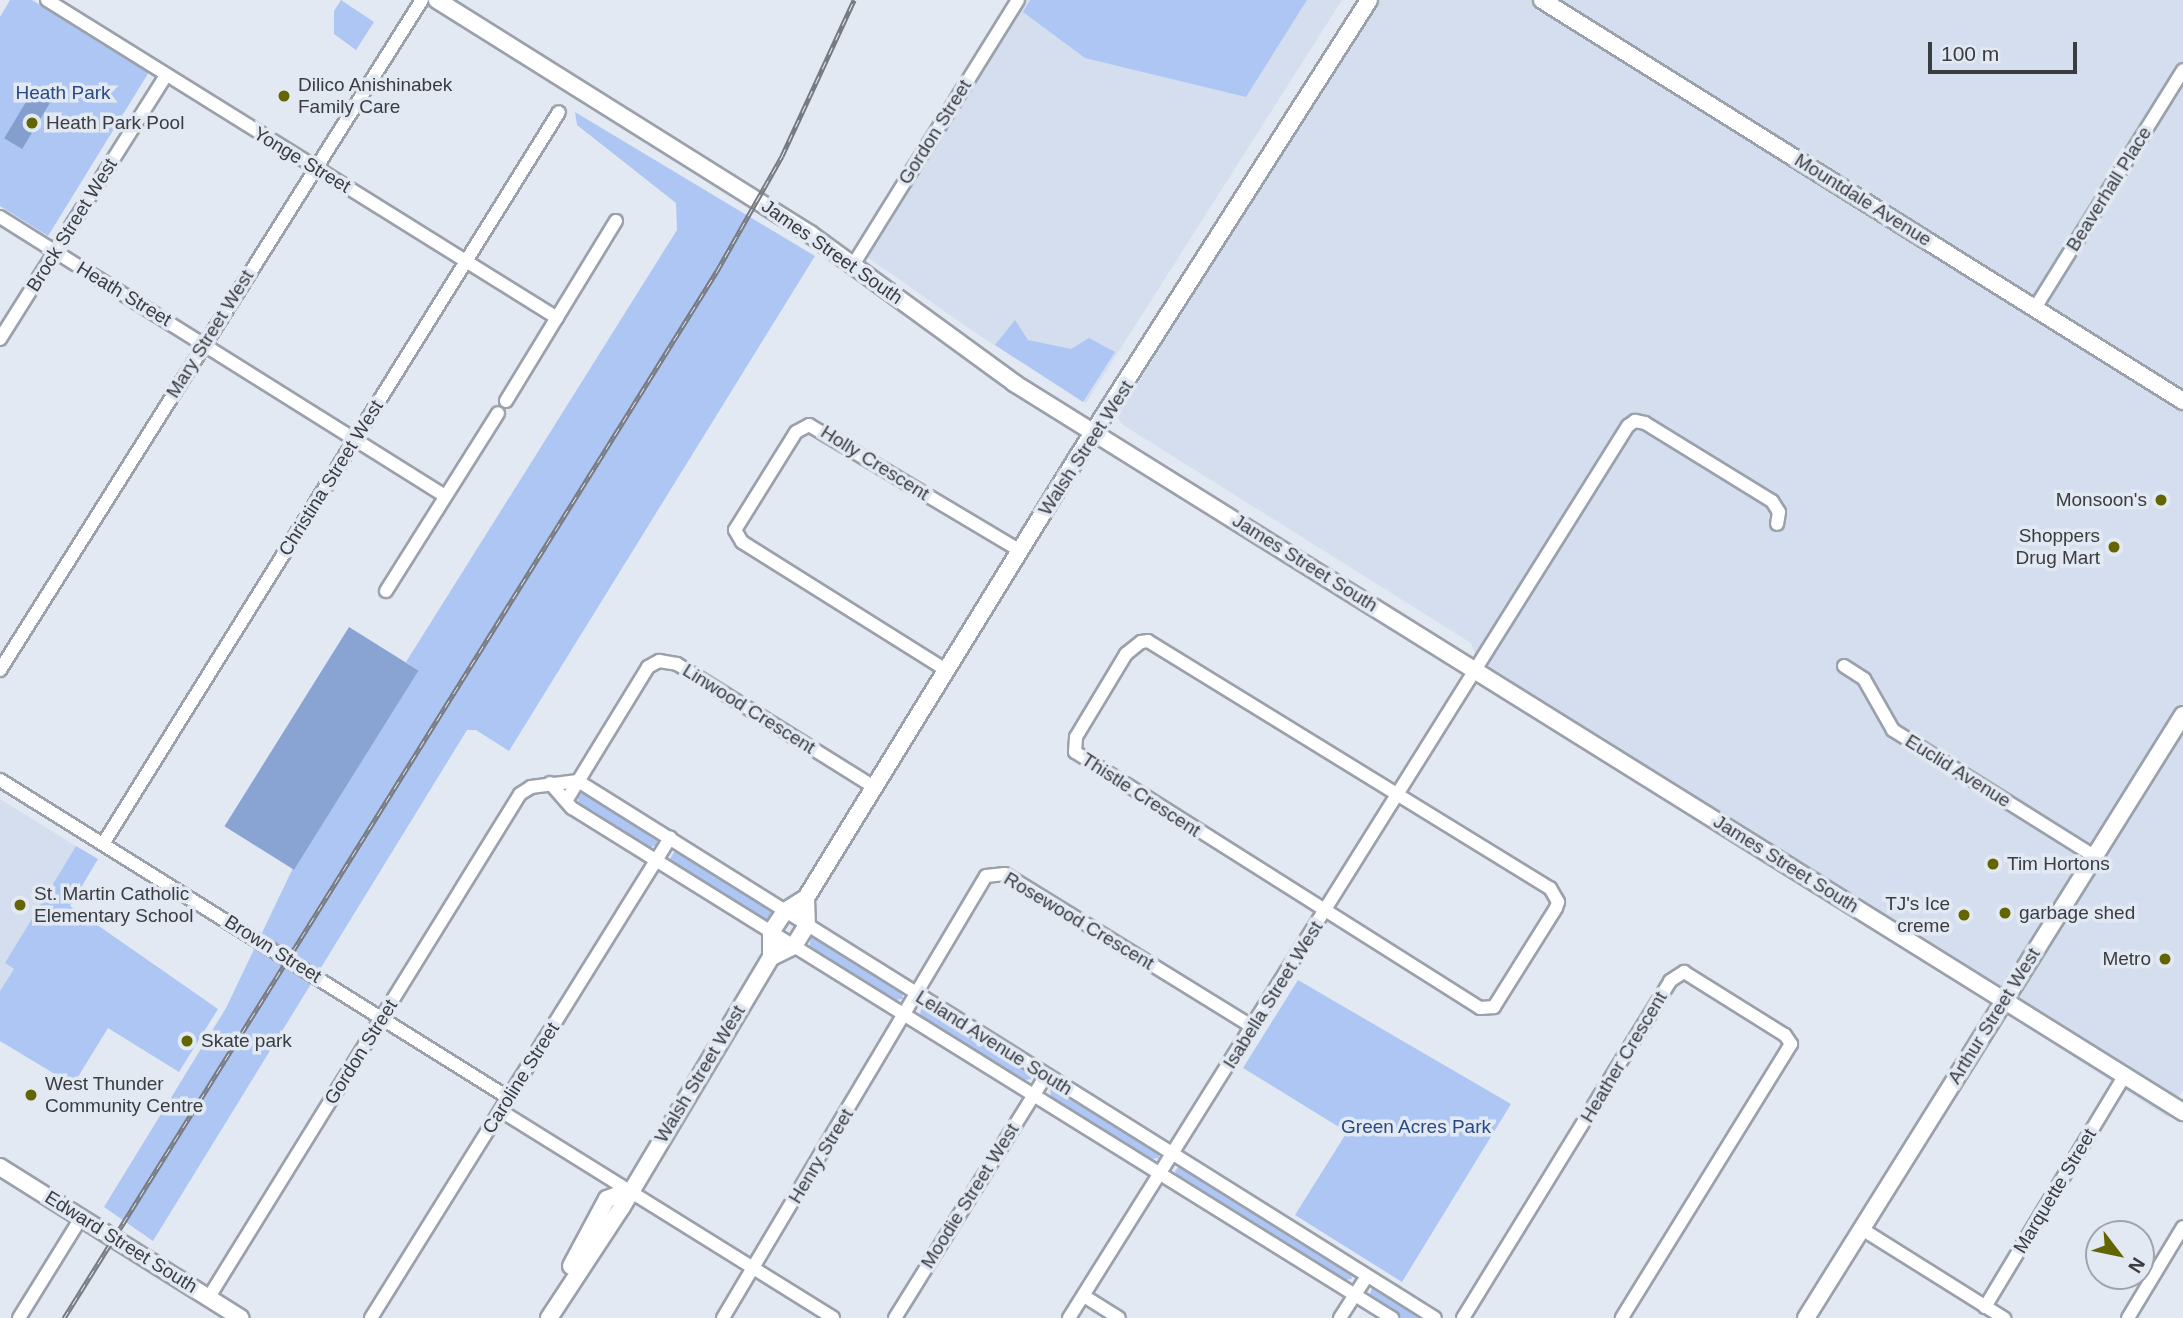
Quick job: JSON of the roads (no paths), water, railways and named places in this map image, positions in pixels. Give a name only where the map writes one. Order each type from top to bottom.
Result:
[{"type":"street","name":"Yonge Street","points":[[47,0],[557,318]]},
{"type":"street","name":"Mary Street West","points":[[0,670],[314,167],[422,0]]},
{"type":"street","name":"James Street South","points":[[437,0],[749,195],[853,265],[975,356],[1096,434],[2183,1112]]},
{"type":"street","name":"Gordon Street","points":[[853,265],[1018,0]]},
{"type":"street","name":"Walsh Street West","points":[[771,932],[785,911],[806,898],[1020,551],[1369,0]]},
{"type":"street","name":"Mountdale Avenue","points":[[1542,0],[2183,401]]},
{"type":"street","name":"Beaverhall Place","points":[[2035,308],[2183,70]]},
{"type":"street","name":"Brock Street West","points":[[0,338],[166,75]]},
{"type":"street","name":"Christina Street West","points":[[103,844],[559,112]]},
{"type":"street","name":"Heath Street","points":[[0,217],[205,343],[445,496]]},
{"type":"street","points":[[506,401],[616,221]]},
{"type":"street","points":[[386,591],[498,413]]},
{"type":"street","name":"Isabella Street West","points":[[1069,1318],[1476,671],[1621,435],[1635,421],[1772,501],[1779,512],[1777,524]]},
{"type":"street","name":"Holly Crescent","points":[[946,670],[742,542],[735,530],[742,518],[796,432],[810,425],[1020,551]]},
{"type":"street","name":"Thistle Crescent","points":[[1326,910],[1075,752],[1076,737],[1126,654],[1141,642],[1158,645],[1399,793]]},
{"type":"street","name":"Linwood Crescent","points":[[566,801],[648,667],[666,661],[874,787]]},
{"type":"street","name":"Euclid Avenue","points":[[1843,666],[1864,679],[1893,730],[2094,856]]},
{"type":"street","name":"Arthur Street West","points":[[1806,1318],[2183,715]]},
{"type":"street","name":"Brown Street","points":[[0,780],[509,1098]]},
{"type":"street","points":[[550,783],[578,781]]},
{"type":"street","name":"Leland Avenue South","points":[[578,781],[1435,1318]]},
{"type":"street","name":"Gordon Street","points":[[209,1297],[512,806],[525,790],[550,783]]},
{"type":"street","name":"Leland Avenue South","points":[[550,783],[566,801],[656,860],[1392,1318]]},
{"type":"street","points":[[1326,910],[1480,1008],[1488,1009],[1501,999],[1556,908],[1556,895],[1399,793]]},
{"type":"street","name":"Caroline Street","points":[[371,1318],[670,838]]},
{"type":"street","name":"Rosewood Crescent","points":[[914,993],[986,876],[998,872],[1253,1027]]},
{"type":"street","points":[[771,932],[771,957],[794,946],[807,925],[806,898]]},
{"type":"street","name":"Walsh Street West","points":[[549,1318],[622,1207],[628,1191],[771,957]]},
{"type":"street","name":"Heather Crescent","points":[[1463,1318],[1670,981],[1684,972],[1785,1035],[1791,1044],[1622,1318]]},
{"type":"street","name":"Henry Street","points":[[723,1318],[906,1014],[914,993]]},
{"type":"street","name":"Moodie Street West","points":[[895,1318],[1046,1075]]},
{"type":"street","name":"Marquette Street","points":[[1985,1307],[2125,1075]]},
{"type":"street","points":[[501,1111],[833,1318]]},
{"type":"street","name":"Edward Street South","points":[[0,1167],[241,1318]]},
{"type":"street","name":"Walsh Street West","points":[[538,1318],[607,1199],[628,1191]]},
{"type":"street","points":[[19,1318],[81,1218]]},
{"type":"street","points":[[2129,1318],[2183,1227]]},
{"type":"street","points":[[1862,1228],[2004,1318]]},
{"type":"street","points":[[1340,1318],[1367,1276]]},
{"type":"street","points":[[1084,1296],[1119,1318]]},
{"type":"railway","points":[[64,1318],[717,271],[782,156],[854,0]]},
{"type":"place","name":"Dilico Anishinabek Family Care","points":[[284,96]]},
{"type":"place","name":"Heath Park Pool","points":[[32,123]]},
{"type":"place","name":"Monsoon's","points":[[2161,500]]},
{"type":"place","name":"Shoppers Drug Mart","points":[[2114,547]]},
{"type":"place","name":"Tim Hortons","points":[[1993,864]]},
{"type":"place","name":"St. Martin Catholic Elementary School","points":[[20,905]]},
{"type":"place","name":"garbage shed","points":[[2005,913]]},
{"type":"place","name":"TJ's Ice creme","points":[[1964,915]]},
{"type":"place","name":"Metro","points":[[2165,959]]},
{"type":"place","name":"Skate park","points":[[187,1041]]},
{"type":"place","name":"West Thunder Community Centre","points":[[31,1095]]},
{"type":"park label","name":"Heath Park","points":[[63,93]]},
{"type":"park label","name":"Green Acres Park","points":[[1416,1127]]}]
